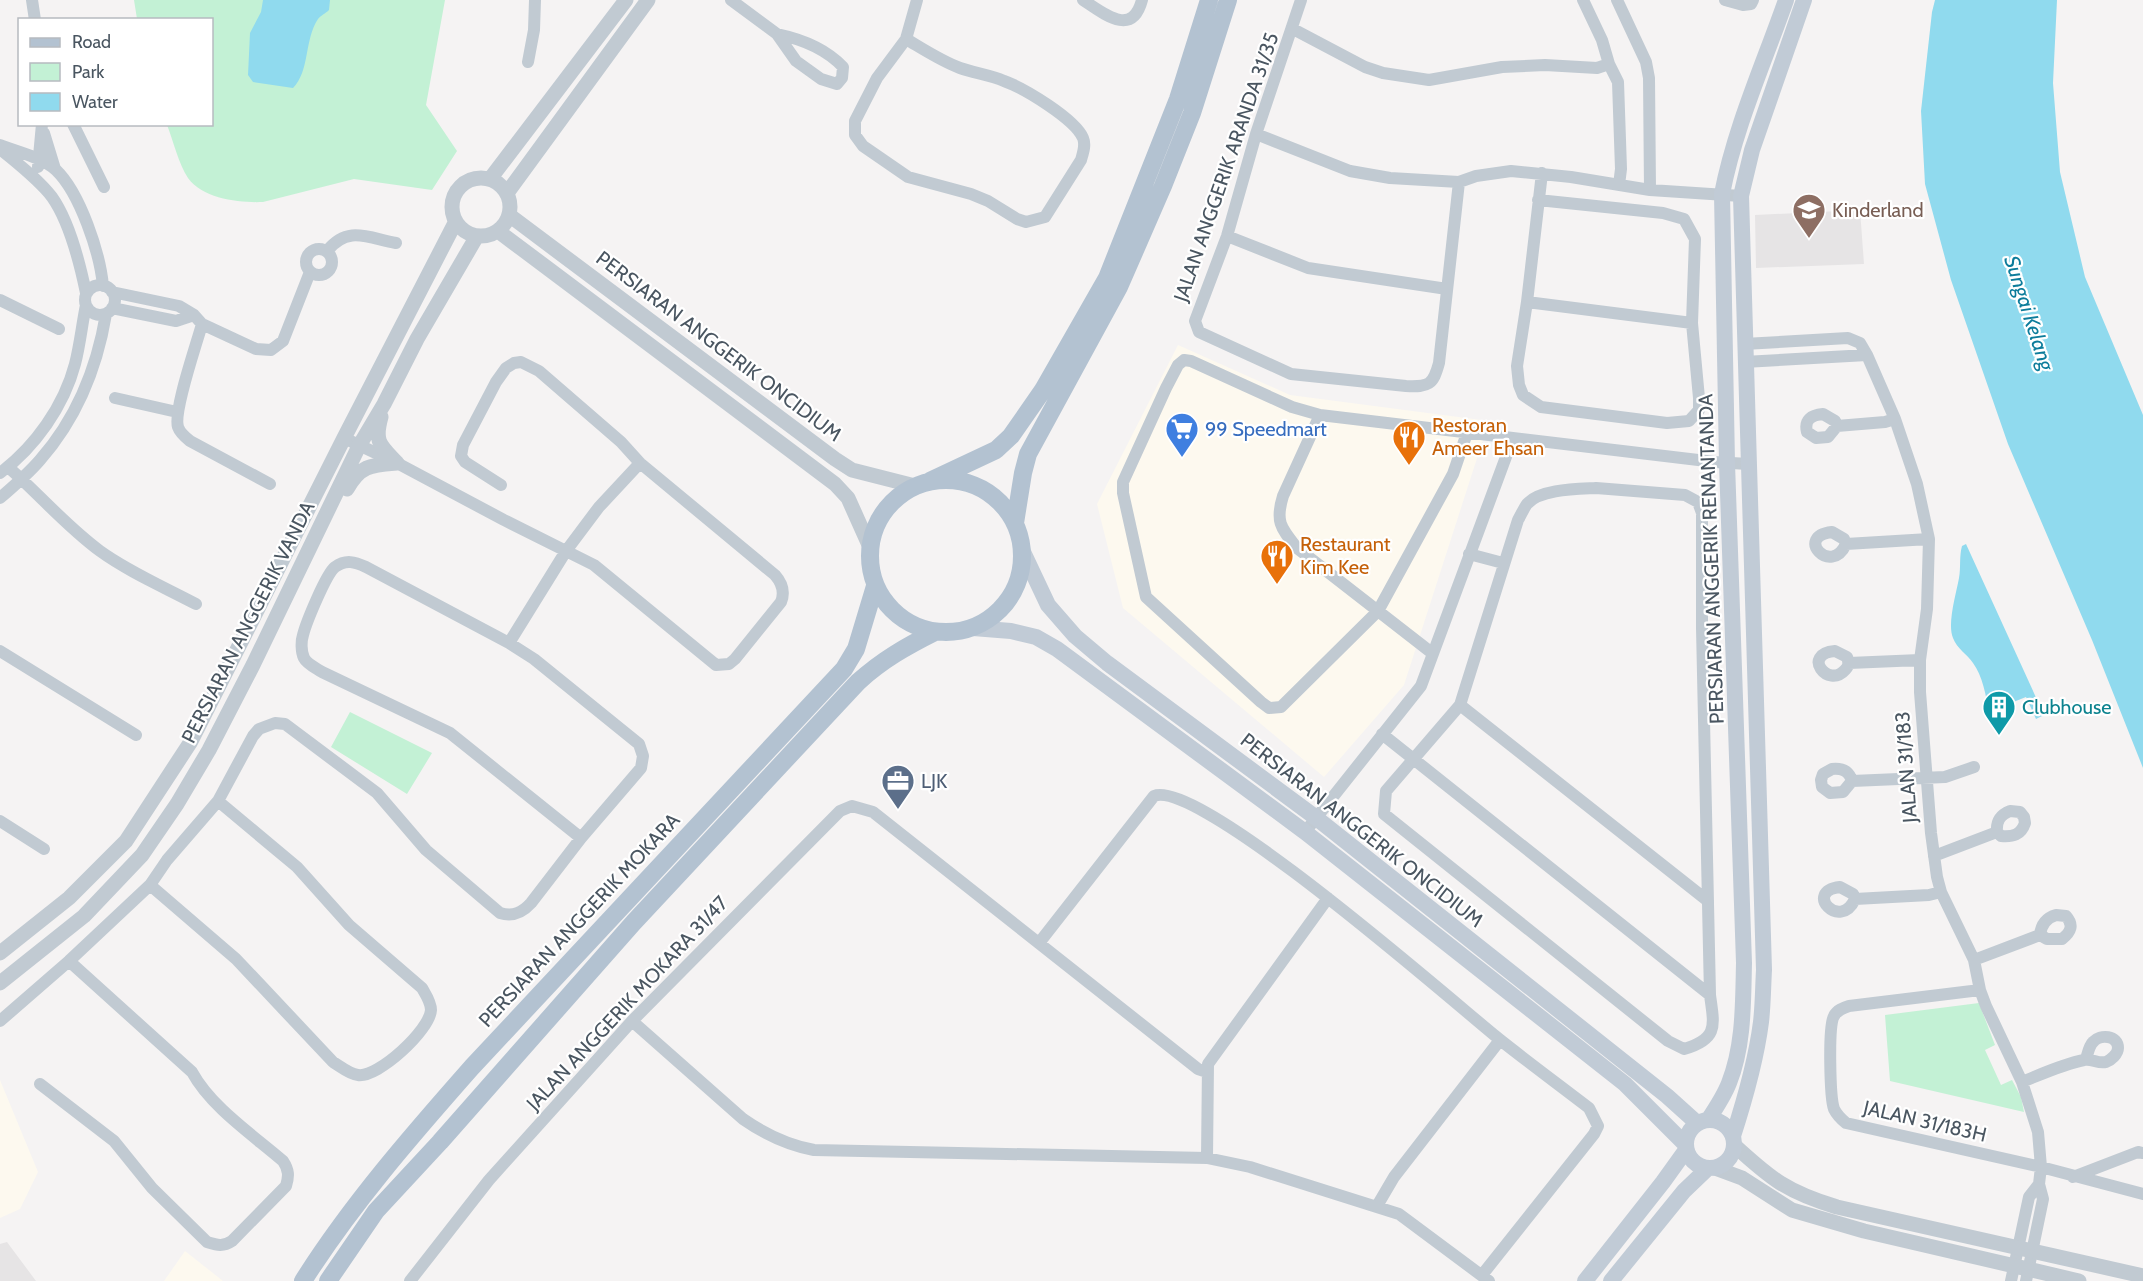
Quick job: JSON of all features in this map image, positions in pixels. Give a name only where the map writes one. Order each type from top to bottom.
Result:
[{"type":"main road","points":[[935,632],[916,627],[899,617],[885,603],[875,586],[869,566],[870,545],[875,526],[885,509],[898,495],[996,450],[1011,436],[1043,390],[1107,278],[1178,99],[1209,0]]},
{"type":"main road","points":[[1015,523],[1028,454],[1119,287],[1192,113],[1228,0]]},
{"type":"main road","name":"PERSIARAN ANGGERIK RENANTANDA","points":[[1703,1121],[1729,1083],[1736,1062],[1743,1018],[1744,963],[1722,194],[1726,172],[1786,0]]},
{"type":"main road","name":"PERSIARAN ANGGERIK RENANTANDA","points":[[1734,1140],[1754,1062],[1761,1022],[1764,970],[1744,362],[1741,196],[1752,150],[1804,0]]},
{"type":"main road","points":[[328,1281],[376,1210],[440,1142],[634,922],[858,682],[897,651],[935,632],[973,628],[990,619],[1005,606],[1015,590],[1022,571],[1023,552],[1015,523],[998,500],[974,484],[922,483]]},
{"type":"main road","name":"PERSIARAN ANGGERIK ONCIDIUM","points":[[1023,552],[1048,605],[1075,636],[1107,663],[1315,817],[1667,1096],[1703,1121]]},
{"type":"main road","name":"PERSIARAN ANGGERIK MOKARA","points":[[303,1281],[361,1201],[417,1130],[464,1076],[844,669],[856,649],[875,586]]},
{"type":"main road","name":"PERSIARAN ANGGERIK ONCIDIUM","points":[[973,628],[1036,637],[1057,649],[1305,832],[1625,1084],[1685,1147]]},
{"type":"main road","points":[[1585,1281],[1663,1182],[1685,1147],[1688,1132],[1703,1121],[1723,1124],[1734,1140],[1729,1160],[1711,1168],[1684,1191],[1611,1281]]},
{"type":"main road","points":[[1685,1147],[1691,1161],[1711,1168]]},
{"type":"street","points":[[33,0],[35,18]]},
{"type":"street","points":[[528,62],[534,30],[535,0]]},
{"type":"street","points":[[490,179],[626,0]]},
{"type":"street","points":[[507,193],[648,0]]},
{"type":"street","points":[[731,0],[777,34],[796,61],[821,79],[837,84],[842,78],[843,67],[834,57],[796,38],[777,34]]},
{"type":"street","points":[[906,39],[959,67],[1005,81],[1061,114],[1078,130],[1084,139],[1081,160],[1045,217],[1026,222],[971,194],[909,177],[863,146],[855,135],[855,121],[878,78],[906,39],[917,0]]},
{"type":"street","points":[[1083,0],[1116,20],[1125,20],[1139,11],[1142,0]]},
{"type":"street","name":"JALAN ANGGERIK ARANDA 31/35","points":[[1301,0],[1256,134],[1227,236],[1195,321],[1199,332],[1291,374],[1418,387],[1429,384],[1435,378],[1439,363],[1459,182]]},
{"type":"street","points":[[1582,0],[1602,40],[1609,64],[1618,82],[1621,169],[1619,185]]},
{"type":"street","points":[[1617,0],[1646,62],[1649,78],[1650,190]]},
{"type":"street","points":[[1725,0],[1743,5],[1751,4],[1753,0]]},
{"type":"street","points":[[1293,29],[1365,67],[1383,73],[1429,80],[1502,67],[1545,65],[1597,68],[1609,64]]},
{"type":"street","points":[[36,180],[42,126]]},
{"type":"street","points":[[0,498],[40,460],[79,404],[93,368],[109,311],[115,302],[107,289],[84,216],[55,169],[42,126]]},
{"type":"street","points":[[74,126],[104,188]]},
{"type":"street","points":[[1256,134],[1350,171],[1390,178],[1459,182],[1476,176],[1512,171],[1542,173],[1650,190],[1741,196]]},
{"type":"street","points":[[0,147],[39,160],[55,169]]},
{"type":"street","points":[[0,147],[53,198],[64,219],[86,299],[94,314],[109,311],[176,321],[198,319]]},
{"type":"street","points":[[1538,200],[1663,213],[1684,219],[1695,239],[1692,323],[1699,410],[1689,421],[1661,423],[1541,407],[1523,395],[1519,385],[1517,366],[1527,302],[1538,200],[1542,173]]},
{"type":"street","points":[[480,177],[490,179],[500,184],[507,193],[510,200],[509,215],[505,224],[498,231],[477,236],[461,229],[455,223],[451,203],[460,185],[470,179],[480,177]]},
{"type":"street","name":"PERSIARAN ANGGERIK ONCIDIUM","points":[[509,215],[835,459],[852,470],[922,483]]},
{"type":"street","name":"PERSIARAN ANGGERIK VANDA","points":[[0,953],[69,898],[126,841],[190,743],[455,223]]},
{"type":"street","name":"PERSIARAN ANGGERIK ONCIDIUM","points":[[498,231],[835,484],[848,498],[870,545]]},
{"type":"street","points":[[327,251],[342,237],[354,235],[396,243]]},
{"type":"street","name":"PERSIARAN ANGGERIK VANDA","points":[[0,983],[84,916],[142,855],[177,804],[209,750],[253,665],[359,446],[384,404],[417,339],[477,236]]},
{"type":"street","points":[[1227,236],[1308,268],[1447,289]]},
{"type":"street","points":[[196,604],[101,552],[22,479],[4,470],[43,430],[62,398],[75,365],[86,299],[95,286],[179,306],[198,319],[256,349],[271,350],[283,341],[310,273],[305,262],[310,251],[316,249],[327,251],[332,257],[330,270],[324,274],[310,273]]},
{"type":"street","points":[[0,300],[59,329]]},
{"type":"street","points":[[1527,302],[1692,323]]},
{"type":"street","points":[[198,319],[177,412],[178,428],[182,434],[270,484]]},
{"type":"street","points":[[1744,344],[1848,338],[1860,343],[1867,355],[1744,362]]},
{"type":"street","points":[[1787,342],[1788,359]]},
{"type":"street","name":"JALAN 31/183","points":[[1867,355],[1895,419],[1917,484],[1929,539],[1927,609],[1920,660],[1920,692],[1934,855],[1941,892],[1974,960],[1980,990],[2022,1082],[2038,1132],[2041,1167],[2039,1185]]},
{"type":"street","points":[[1467,433],[1453,474],[1378,611],[1281,707],[1275,708],[1261,702],[1146,597],[1123,493],[1123,483],[1178,365],[1184,360],[1191,361],[1292,407],[1320,416],[1748,464]]},
{"type":"street","points":[[344,438],[594,565],[711,663],[723,666],[729,664],[781,602],[783,592],[779,579],[640,464],[621,442],[539,371],[521,362],[506,368],[496,382],[463,445],[461,456],[465,462],[501,485]]},
{"type":"street","points":[[115,398],[177,412]]},
{"type":"street","points":[[384,404],[377,437],[381,446],[397,463]]},
{"type":"street","points":[[1320,416],[1283,496],[1280,507],[1281,528],[1297,548],[1432,653]]},
{"type":"street","points":[[1837,426],[1895,419]]},
{"type":"street","points":[[1305,832],[1421,686],[1513,438]]},
{"type":"street","points":[[331,504],[343,497],[358,473],[368,467],[397,463]]},
{"type":"street","points":[[509,643],[566,551],[599,507],[640,464]]},
{"type":"street","points":[[1596,488],[1685,495],[1698,502],[1702,513],[1702,628],[1710,995],[1713,1021],[1712,1031],[1708,1037],[1684,1049],[1668,1041],[1384,814],[1386,791],[1460,705],[1503,563],[1518,520],[1528,502],[1545,494],[1568,489],[1596,488]]},
{"type":"street","points":[[1846,544],[1929,539]]},
{"type":"street","points":[[1469,554],[1503,563]]},
{"type":"street","points":[[0,1021],[69,961],[150,885],[167,860],[218,801],[259,729],[275,723],[285,724],[291,728],[377,793],[426,850],[500,913],[512,915],[522,912],[531,903],[580,838],[641,768],[643,756],[639,744],[534,659],[509,643],[366,567],[349,561],[336,567],[327,578],[303,634],[304,660],[322,672],[450,733],[580,838]]},
{"type":"street","points":[[0,651],[136,735]]},
{"type":"street","points":[[1849,663],[1920,660]]},
{"type":"street","points":[[1460,705],[1708,901]]},
{"type":"street","points":[[1382,734],[1710,995]]},
{"type":"street","points":[[1852,781],[1946,777],[1974,767]]},
{"type":"street","points":[[632,1021],[743,1119],[759,1131],[788,1144],[814,1150],[1207,1158],[1250,1167],[1398,1214],[1486,1278],[1598,1126],[1589,1108],[1500,1040],[1328,898],[1248,838],[1184,800],[1154,796],[1039,942]]},
{"type":"street","points":[[150,885],[236,959],[333,1062],[344,1069],[358,1075],[372,1073],[382,1068],[428,1021],[431,1010],[429,1000],[422,988],[349,925],[297,867],[218,801]]},
{"type":"street","name":"JALAN ANGGERIK MOKARA 31/47","points":[[410,1281],[489,1180],[632,1021],[840,811],[852,806],[873,812],[1198,1069],[1207,1072]]},
{"type":"street","points":[[0,821],[44,849]]},
{"type":"street","points":[[1934,855],[1997,832]]},
{"type":"street","points":[[1855,899],[1929,895],[1941,892]]},
{"type":"street","points":[[1207,1158],[1208,1064],[1328,898]]},
{"type":"street","points":[[1974,960],[2040,935]]},
{"type":"street","points":[[40,1084],[114,1141],[152,1188],[207,1242],[218,1246],[232,1241],[286,1186],[289,1178],[283,1161],[213,1100],[201,1088],[192,1072],[69,961]]},
{"type":"street","name":"JALAN 31/183H","points":[[1980,990],[1849,1006],[1839,1010],[1834,1015],[1831,1031],[1833,1105],[1840,1118],[1846,1123],[2041,1167]]},
{"type":"street","points":[[1377,1206],[1394,1177],[1500,1040]]},
{"type":"street","points":[[2022,1082],[2086,1059]]},
{"type":"street","points":[[1734,1140],[1770,1177],[1784,1187],[1812,1200],[2143,1276]]},
{"type":"street","points":[[2073,1177],[2138,1152],[2143,1153]]},
{"type":"street","points":[[2041,1167],[2143,1194]]},
{"type":"street","points":[[1711,1168],[1742,1178],[1792,1210],[2020,1274],[2079,1281]]},
{"type":"street","points":[[2025,1249],[2040,1215],[2043,1199],[2039,1185]]},
{"type":"street","points":[[2020,1274],[2025,1249],[2026,1212],[2029,1197],[2039,1185]]},
{"type":"street","points":[[2026,1212],[2040,1215]]},
{"type":"shaded area","name":"Kinderland","points":[[1860,210],[1864,264],[1756,268],[1755,215]]},
{"type":"shaded area","points":[[1178,345],[1290,395],[1489,421],[1404,685],[1324,777],[1123,608],[1097,504]]},
{"type":"shaded area","points":[[0,1080],[38,1172],[20,1209],[0,1218]]},
{"type":"shaded area","points":[[7,1242],[36,1281],[0,1281],[0,1244]]},
{"type":"shaded area","points":[[185,1251],[223,1281],[164,1281]]},
{"type":"green space","points":[[134,0],[445,0],[426,105],[457,151],[432,190],[354,179],[263,202],[233,200],[212,195],[203,191],[188,178],[167,126],[213,126],[213,18],[137,18]]},
{"type":"green space","points":[[350,712],[432,753],[407,794],[331,747]]},
{"type":"green space","points":[[1979,1003],[1995,1045],[1985,1050],[2001,1085],[2012,1080],[2021,1097],[2024,1112],[1890,1081],[1885,1015]]},
{"type":"water","points":[[263,0],[330,0],[329,10],[319,18],[314,27],[302,73],[293,88],[253,82],[248,75],[250,33],[261,12]]},
{"type":"water","name":"Sungai Kelang","points":[[1935,0],[2057,0],[2053,83],[2060,172],[2085,277],[2143,415],[2143,768],[2092,640],[2008,444],[1951,280],[1925,184],[1921,111]]},
{"type":"water","points":[[1966,544],[2044,715],[2036,719],[2026,697],[1988,712],[1979,674],[1953,638],[1951,617],[1960,574],[1961,550]]},
{"type":"place","name":"Kinderland","points":[[1809,239]]},
{"type":"place","name":"99 Speedmart","points":[[1182,458]]},
{"type":"place","name":"Restoran Ameer Ehsan","points":[[1409,466]]},
{"type":"place","name":"Restaurant Kim Kee","points":[[1277,585]]},
{"type":"place","name":"Clubhouse","points":[[1999,736]]},
{"type":"place","name":"LJK","points":[[898,810]]}]
